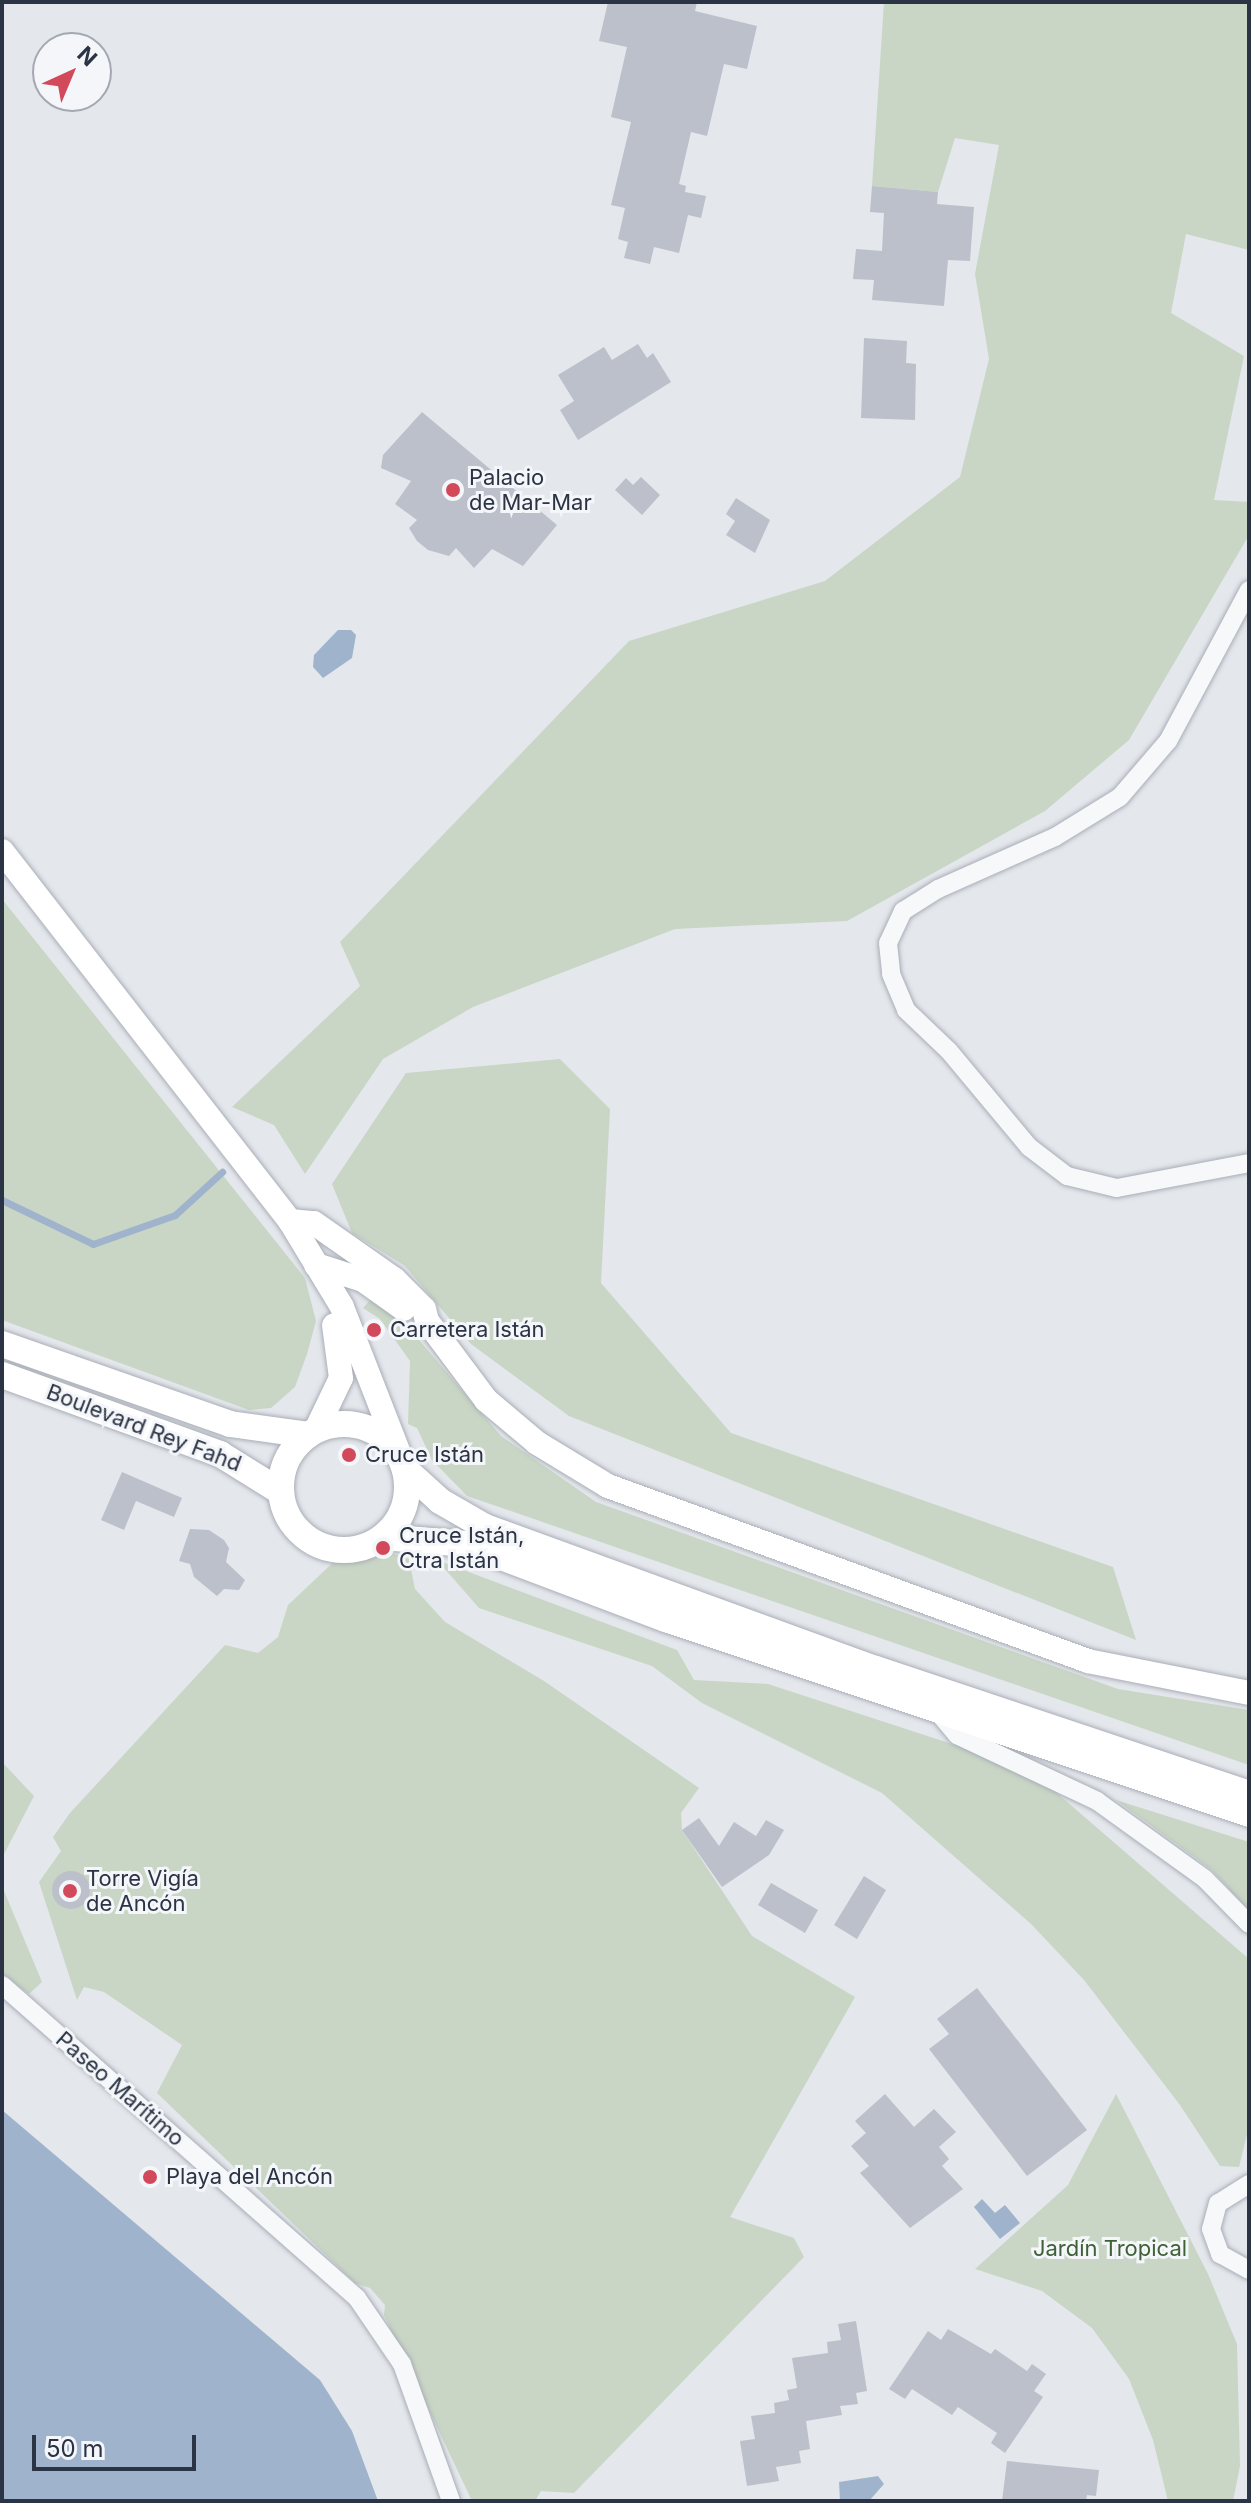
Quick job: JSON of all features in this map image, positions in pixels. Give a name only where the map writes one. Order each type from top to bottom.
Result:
[{"type":"main road","name":"Boulevard Rey Fahd","points":[[2,1344],[230,1424],[312,1432]]},
{"type":"main road","name":"Boulevard Rey Fahd","points":[[2,1375],[220,1454],[281,1492]]},
{"type":"main road","points":[[1249,1794],[876,1669],[485,1527],[440,1501],[370,1429],[343,1424],[312,1432],[287,1460],[281,1492],[299,1531],[325,1547],[355,1549],[383,1537],[467,1544],[936,1710],[1249,1814]]},
{"type":"main road","points":[[383,1537],[405,1507],[403,1462]]},
{"type":"street","points":[[1249,590],[1168,741],[1120,797],[1055,837],[938,889],[903,911],[888,943],[891,974],[906,1010],[949,1051],[1029,1147],[1067,1176],[1117,1188],[1249,1163]]},
{"type":"street","points":[[2,851],[290,1221],[335,1297],[403,1462]]},
{"type":"street","points":[[290,1221],[314,1223],[413,1296],[427,1321],[506,1419],[570,1466],[608,1486],[1088,1661],[1249,1693]]},
{"type":"street","points":[[316,1265],[358,1253]]},
{"type":"street","points":[[316,1265],[368,1283],[412,1317],[427,1321]]},
{"type":"street","points":[[335,1297],[368,1283]]},
{"type":"street","points":[[312,1432],[341,1378],[335,1297]]},
{"type":"street","points":[[936,1710],[957,1735],[1110,1809],[1205,1879],[1249,1924]]},
{"type":"street","name":"Paseo Marítimo","points":[[2,1985],[357,2298],[402,2364],[451,2501]]},
{"type":"street","points":[[1247,2274],[1220,2254],[1211,2229],[1218,2203],[1249,2184]]},
{"type":"green space","points":[[884,2],[1249,2],[1249,250],[1186,234],[1171,313],[1244,356],[1214,500],[1249,502],[1249,535],[1129,740],[1045,811],[847,921],[675,929],[473,1007],[383,1059],[305,1174],[274,1125],[232,1107],[360,986],[340,942],[629,641],[825,581],[960,477],[989,359],[975,274],[999,145],[955,138],[938,192],[872,186]]},
{"type":"green space","points":[[2,899],[305,1278],[316,1321],[295,1387],[271,1408],[249,1410],[2,1320]]},
{"type":"green space","points":[[560,1059],[610,1109],[601,1283],[731,1433],[1113,1567],[1136,1640],[569,1416],[471,1344],[405,1266],[352,1233],[332,1184],[406,1073]]},
{"type":"green space","points":[[372,1298],[414,1334],[501,1436],[596,1502],[1118,1689],[1249,1710],[1249,1765],[467,1496],[432,1460],[417,1428],[408,1424],[410,1361],[380,1319],[363,1308]]},
{"type":"green space","points":[[356,1541],[409,1559],[415,1589],[445,1622],[544,1681],[699,1788],[681,1813],[682,1830],[752,1936],[855,1997],[730,2217],[794,2238],[804,2257],[574,2493],[541,2491],[535,2501],[472,2501],[384,2315],[385,2305],[370,2288],[355,2283],[157,2093],[182,2045],[104,1992],[84,1987],[77,2000],[39,1882],[61,1851],[53,1837],[70,1813],[225,1645],[258,1653],[278,1637],[288,1605]]},
{"type":"green space","points":[[437,1560],[677,1650],[694,1680],[768,1684],[1029,1769],[1249,1959],[1249,2126],[1239,2167],[1220,2166],[1180,2105],[1084,1980],[1031,1924],[882,1793],[702,1703],[652,1666],[479,1608]]},
{"type":"green space","points":[[2,1762],[34,1796],[2,1858]]},
{"type":"green space","points":[[1116,1800],[1249,1842],[1249,1911],[1212,1870]]},
{"type":"green space","points":[[2,1886],[42,1982],[29,1994],[2,1974]]},
{"type":"green space","name":"Jardín Tropical","points":[[1116,2094],[1208,2274],[1237,2344],[1240,2466],[1233,2501],[1168,2501],[1153,2440],[1129,2379],[1092,2328],[1042,2291],[975,2269],[1068,2185]]},
{"type":"water","points":[[338,630],[351,630],[356,635],[352,658],[323,678],[313,667],[314,655]]},
{"type":"water","points":[[2,2110],[320,2380],[352,2431],[378,2501],[2,2501]]},
{"type":"water","points":[[982,2199],[995,2213],[1005,2205],[1020,2223],[1000,2239],[974,2207]]},
{"type":"water","points":[[878,2476],[884,2484],[869,2501],[840,2501],[839,2482]]},
{"type":"building","points":[[608,2],[697,2],[695,11],[757,26],[747,69],[724,64],[707,136],[691,132],[679,184],[686,186],[685,192],[706,196],[701,218],[688,215],[679,253],[654,247],[650,264],[624,258],[628,242],[618,239],[625,208],[611,205],[631,122],[611,117],[627,47],[599,41]]},
{"type":"building","points":[[872,186],[938,192],[937,204],[974,207],[970,261],[948,260],[944,306],[872,300],[874,280],[853,279],[856,249],[882,251],[884,213],[870,212]]},
{"type":"building","points":[[864,338],[907,341],[906,363],[916,364],[915,420],[861,418]]},
{"type":"building","points":[[638,344],[647,358],[653,353],[671,382],[578,440],[560,410],[574,401],[558,375],[604,347],[612,360]]},
{"type":"building","name":"Palacio de Mar-Mar","points":[[422,412],[557,525],[523,566],[492,549],[474,568],[456,548],[449,556],[428,550],[417,541],[409,528],[417,520],[395,504],[411,481],[381,468],[383,455]]},
{"type":"building","points":[[641,477],[660,495],[642,515],[615,490],[626,478],[633,485]]},
{"type":"building","points":[[736,498],[770,520],[755,553],[726,535],[735,521],[726,514]]},
{"type":"building","points":[[122,1472],[182,1498],[174,1517],[136,1501],[124,1530],[101,1520]]},
{"type":"building","points":[[190,1529],[209,1530],[224,1540],[229,1548],[226,1562],[245,1580],[239,1590],[224,1589],[217,1596],[194,1577],[190,1564],[179,1561]]},
{"type":"building","points":[[699,1818],[719,1846],[734,1822],[756,1836],[766,1820],[784,1830],[769,1855],[722,1887],[682,1830]]},
{"type":"building","name":"Torre Vigía de Ancón","points":[[71,1871],[84,1877],[90,1890],[84,1903],[71,1909],[58,1903],[52,1890],[58,1877]]},
{"type":"building","points":[[864,1876],[886,1890],[857,1939],[834,1925]]},
{"type":"building","points":[[771,1883],[818,1910],[805,1933],[758,1905]]},
{"type":"building","points":[[977,1988],[1087,2130],[1027,2176],[929,2049],[949,2034],[937,2019]]},
{"type":"building","points":[[885,2094],[914,2127],[934,2109],[956,2132],[939,2147],[949,2159],[942,2166],[963,2189],[910,2228],[860,2173],[869,2166],[851,2146],[866,2133],[855,2121]]},
{"type":"building","points":[[856,2321],[867,2391],[856,2393],[858,2404],[840,2406],[842,2415],[806,2421],[810,2449],[799,2451],[801,2463],[776,2467],[779,2481],[747,2486],[740,2441],[755,2439],[751,2416],[775,2413],[774,2403],[789,2400],[787,2390],[797,2388],[792,2358],[828,2353],[827,2342],[841,2340],[838,2324]]},
{"type":"building","points":[[948,2329],[991,2354],[995,2349],[1027,2371],[1032,2364],[1046,2374],[1034,2391],[1043,2397],[1005,2453],[991,2443],[997,2433],[958,2407],[952,2415],[912,2389],[905,2399],[889,2389],[928,2331],[941,2340]]},
{"type":"building","points":[[1007,2461],[1099,2470],[1096,2496],[1087,2495],[1086,2501],[1002,2501]]},
{"type":"waterway","points":[[2,1200],[93,1244],[175,1215],[222,1172]]},
{"type":"place","name":"Palacio de Mar-Mar","points":[[453,490]]},
{"type":"place","name":"Carretera Istán","points":[[374,1330]]},
{"type":"place","name":"Cruce Istán","points":[[349,1455]]},
{"type":"place","name":"Cruce Istán, Ctra Istán","points":[[383,1548]]},
{"type":"place","name":"Torre Vigía de Ancón","points":[[70,1891]]},
{"type":"place","name":"Playa del Ancón","points":[[150,2177]]}]
